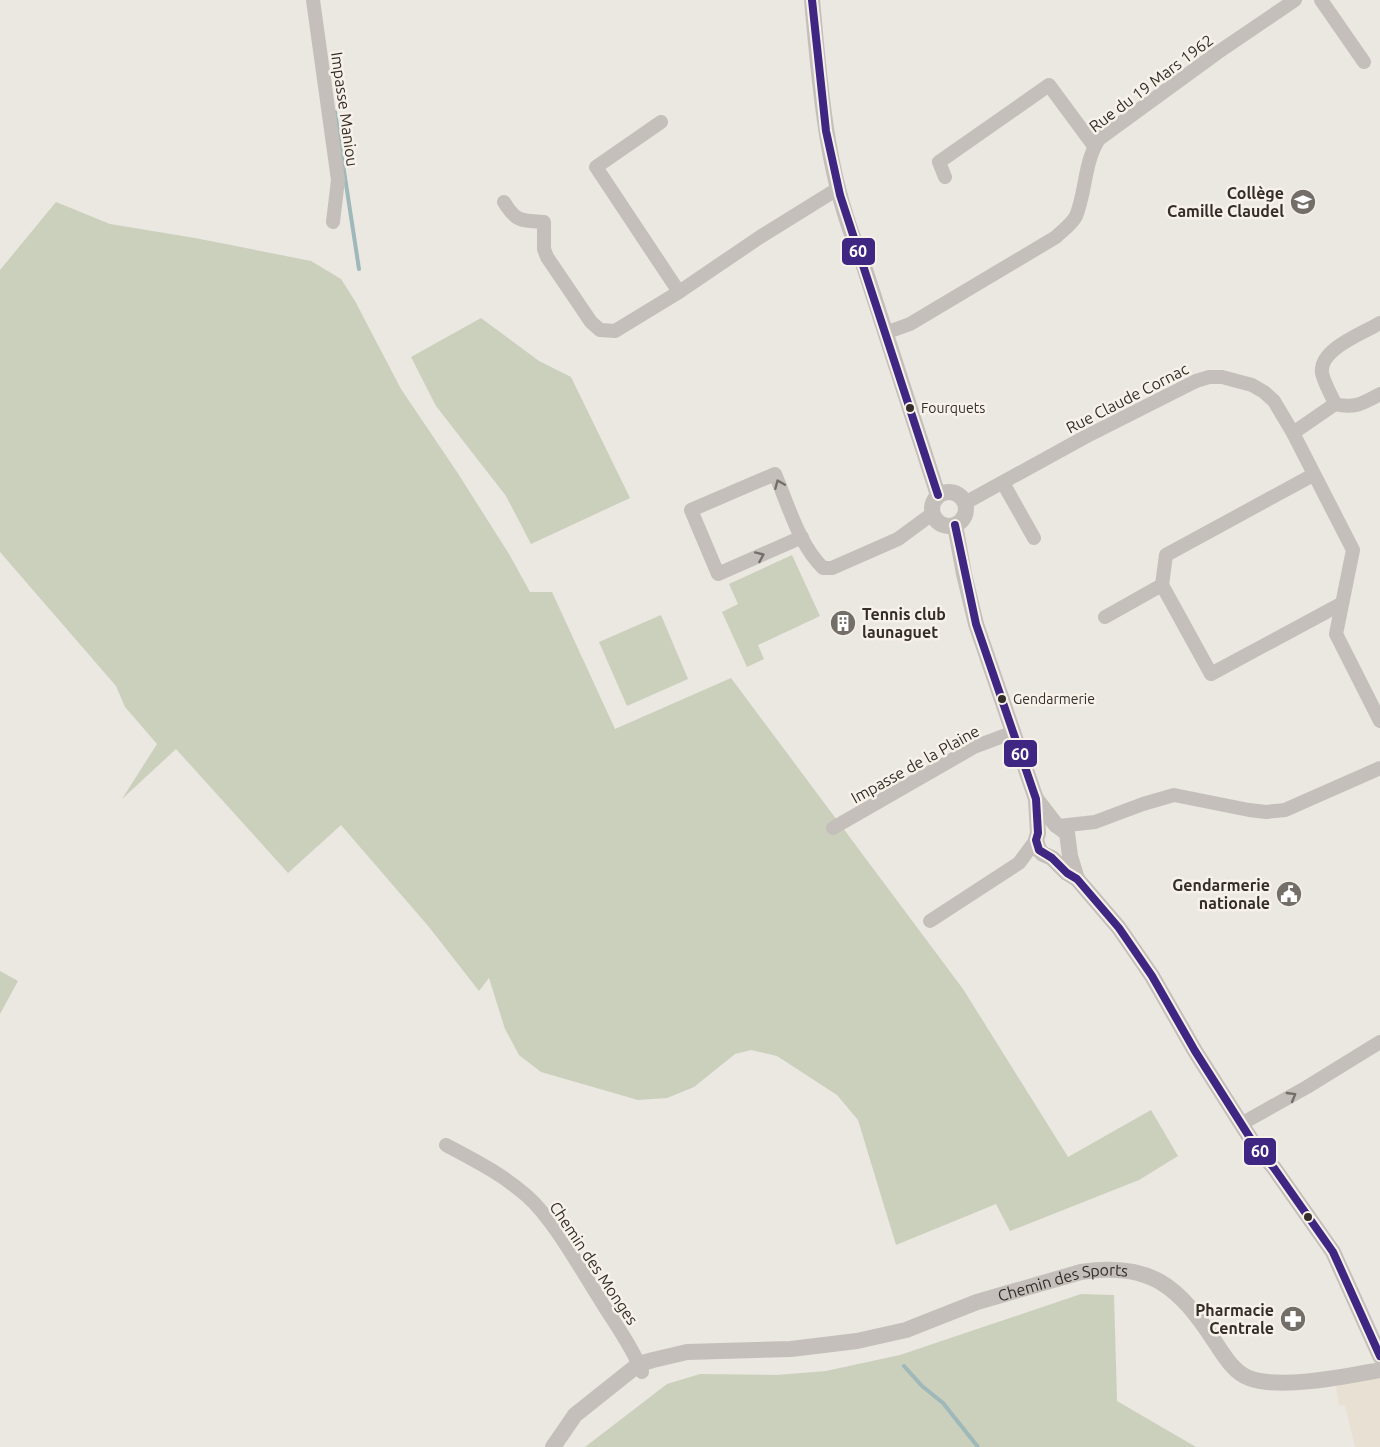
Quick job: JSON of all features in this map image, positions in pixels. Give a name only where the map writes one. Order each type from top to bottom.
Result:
[{"type":"street","name":"Impasse Maniou","points":[[313,0],[338,180],[333,222]]},
{"type":"street","points":[[812,0],[824,119],[839,188],[853,239],[861,257],[938,495]]},
{"type":"street","name":"Rue du 19 Mars 1962","points":[[885,333],[910,324],[1056,237],[1075,218],[1094,146],[1099,139],[1217,52],[1295,0]]},
{"type":"street","points":[[1321,0],[1364,62]]},
{"type":"street","points":[[945,177],[939,162],[1049,85],[1094,146]]},
{"type":"street","points":[[661,122],[596,166],[679,292]]},
{"type":"street","points":[[504,202],[512,215],[522,221],[544,222],[544,249],[547,257],[591,322],[600,330],[615,331],[839,188]]},
{"type":"street","points":[[1335,404],[1322,374],[1323,361],[1329,352],[1380,323]]},
{"type":"street","name":"Rue Claude Cornac","points":[[965,503],[1085,437],[1186,386],[1209,377],[1222,377],[1252,385],[1274,401],[1353,550],[1336,634],[1380,721]]},
{"type":"street","points":[[1293,433],[1335,404],[1347,407],[1359,406],[1380,394]]},
{"type":"street","points":[[802,537],[718,574],[690,510],[775,474],[802,537],[816,561],[823,568],[832,568],[898,539],[932,514]]},
{"type":"street","points":[[1314,475],[1166,555],[1162,585],[1211,674],[1341,604]]},
{"type":"street","points":[[1003,483],[1034,538]]},
{"type":"street","points":[[948,491],[954,492],[965,503],[964,516],[955,525],[941,524],[932,514],[932,506],[938,495],[948,491]]},
{"type":"street","points":[[955,525],[976,624],[1036,799],[1039,850],[1077,879],[1119,928],[1152,976],[1195,1051],[1254,1144],[1274,1168],[1333,1252],[1380,1356]]},
{"type":"street","points":[[1105,617],[1162,585]]},
{"type":"street","name":"Impasse de la Plaine","points":[[833,828],[974,747],[1014,732]]},
{"type":"street","points":[[930,921],[1019,862],[1046,826],[1095,822],[1174,795],[1249,810],[1266,812],[1285,810],[1380,768]]},
{"type":"street","points":[[1036,799],[1058,826],[1067,833],[1077,879]]},
{"type":"street","points":[[1019,862],[1063,854],[1076,836],[1095,822]]},
{"type":"street","points":[[1241,1124],[1317,1082],[1380,1042]]},
{"type":"street","name":"Chemin des Monges","points":[[446,1145],[499,1173],[529,1198],[581,1269],[641,1368]]},
{"type":"street","name":"Chemin des Sports","points":[[556,1442],[641,1368],[707,1352],[790,1349],[857,1341],[906,1330],[976,1302],[1081,1272],[1105,1269],[1130,1270],[1154,1278],[1171,1287],[1200,1318],[1237,1371],[1249,1378],[1263,1381],[1297,1382],[1380,1370]]},
{"type":"green space","points":[[56,202],[110,224],[311,261],[341,279],[401,389],[457,472],[509,554],[530,592],[552,592],[615,729],[731,678],[963,989],[1068,1157],[1151,1110],[1178,1156],[1139,1180],[1010,1231],[996,1204],[896,1245],[858,1120],[837,1095],[777,1056],[751,1050],[735,1054],[694,1087],[667,1098],[638,1100],[541,1072],[519,1055],[505,1029],[489,978],[479,991],[429,927],[341,825],[288,873],[176,749],[122,799],[157,744],[125,707],[116,686],[0,552],[0,270]]},
{"type":"green space","points":[[481,318],[539,361],[571,377],[630,498],[531,544],[506,496],[436,406],[411,357]]},
{"type":"green space","points":[[792,555],[820,616],[758,645],[764,659],[747,667],[722,612],[738,604],[729,584]]},
{"type":"green space","points":[[661,615],[688,679],[627,706],[599,642]]},
{"type":"green space","points":[[0,971],[18,981],[0,1014]]},
{"type":"green space","points":[[1081,1294],[1114,1295],[1117,1401],[1196,1447],[585,1447],[667,1384],[700,1374],[777,1375],[826,1371],[900,1355]]},
{"type":"shaded area","points":[[1380,1379],[1380,1447],[1355,1447],[1345,1405],[1339,1406],[1336,1386]]},
{"type":"waterway","points":[[335,112],[359,269]]},
{"type":"waterway","points":[[904,1366],[922,1386],[943,1403],[978,1447]]},
{"type":"transit line","name":"60","points":[[812,0],[826,131],[840,195],[938,495]]},
{"type":"transit line","name":"60","points":[[955,525],[976,624],[1036,799],[1038,833],[1036,840],[1039,850],[1077,879],[1119,928],[1152,976],[1195,1051],[1254,1144],[1274,1168],[1333,1252],[1380,1356]]},
{"type":"place","name":"Collège Camille Claudel","points":[[1303,202]]},
{"type":"place","name":"Fourquets","points":[[910,408]]},
{"type":"place","name":"Tennis club launaguet","points":[[843,623]]},
{"type":"place","name":"Gendarmerie","points":[[1002,699]]},
{"type":"place","name":"Gendarmerie nationale","points":[[1289,894]]},
{"type":"place","name":"Pharmacie Centrale","points":[[1293,1319]]}]
